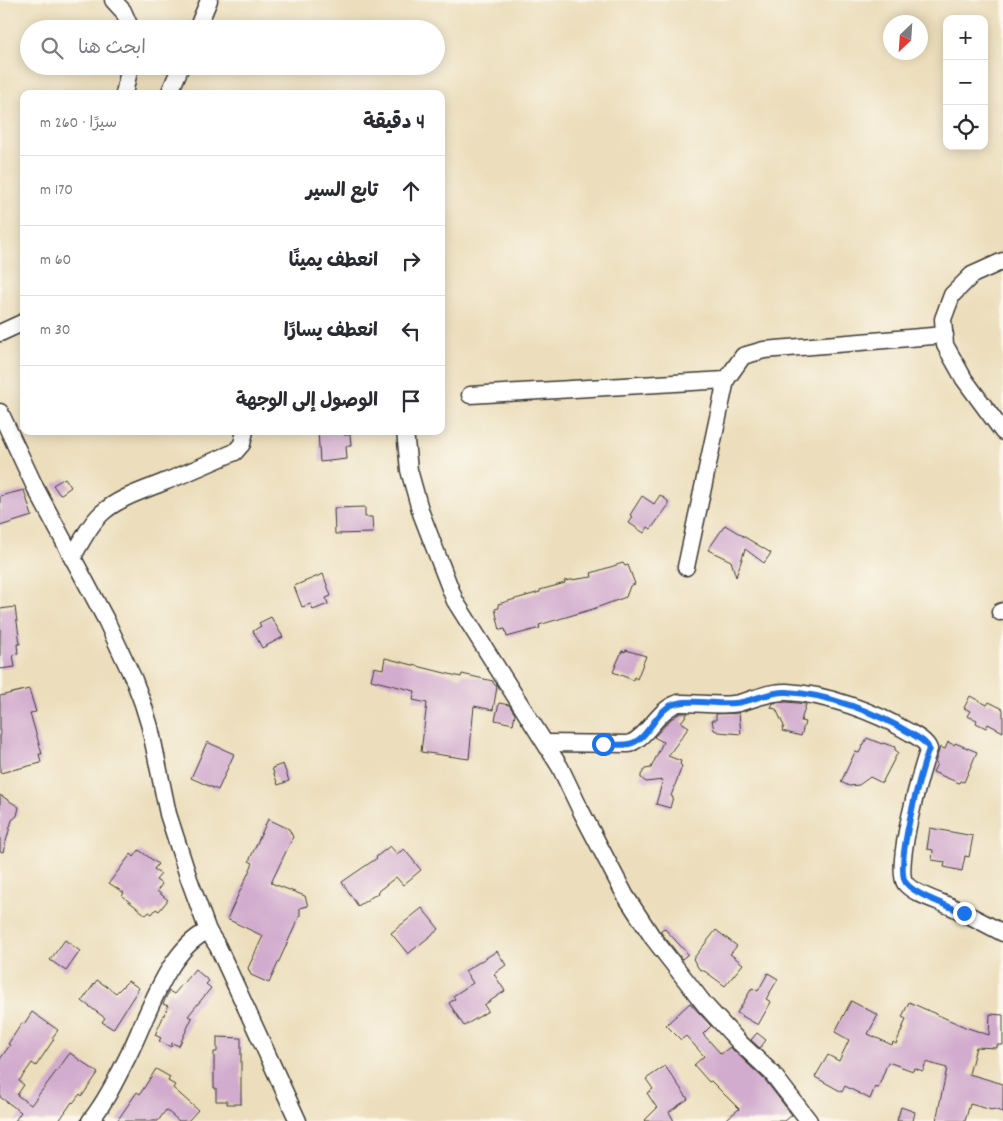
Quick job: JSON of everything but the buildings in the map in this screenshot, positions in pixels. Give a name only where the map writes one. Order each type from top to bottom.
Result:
[{"type":"street","points":[[114,0],[123,10],[127,20]]},
{"type":"street","points":[[201,20],[209,0]]},
{"type":"street","points":[[125,90],[128,75]]},
{"type":"street","points":[[171,90],[177,75]]},
{"type":"street","points":[[1003,261],[972,275],[952,295],[943,319],[945,345],[964,379],[1003,432]]},
{"type":"street","points":[[0,332],[20,324]]},
{"type":"street","points":[[686,566],[726,380],[743,356],[764,350],[944,335]]},
{"type":"street","points":[[470,395],[726,380]]},
{"type":"street","points":[[0,412],[35,488],[110,627],[143,704],[168,814],[189,880],[208,931],[218,947],[298,1121]]},
{"type":"street","points":[[72,558],[89,528],[110,506],[138,492],[235,452],[242,444],[244,435]]},
{"type":"street","points":[[405,435],[409,470],[421,513],[455,601],[560,767],[625,896],[653,938],[705,1005],[740,1043],[772,1073],[809,1121]]},
{"type":"street","points":[[546,743],[629,744],[638,740],[663,711],[672,705],[678,703],[738,703],[776,692],[788,692],[841,703],[880,717],[918,738],[929,749],[920,775],[905,846],[902,864],[904,882],[917,892],[951,906],[1003,933]]},
{"type":"street","points":[[90,1121],[129,1054],[152,1001],[178,957],[198,935],[208,931]]},
{"type":"route","points":[[603,744],[629,744],[638,740],[663,711],[678,703],[738,703],[776,692],[788,692],[841,703],[886,720],[918,738],[929,749],[920,775],[905,846],[902,864],[904,882],[917,892],[964,913]]}]
